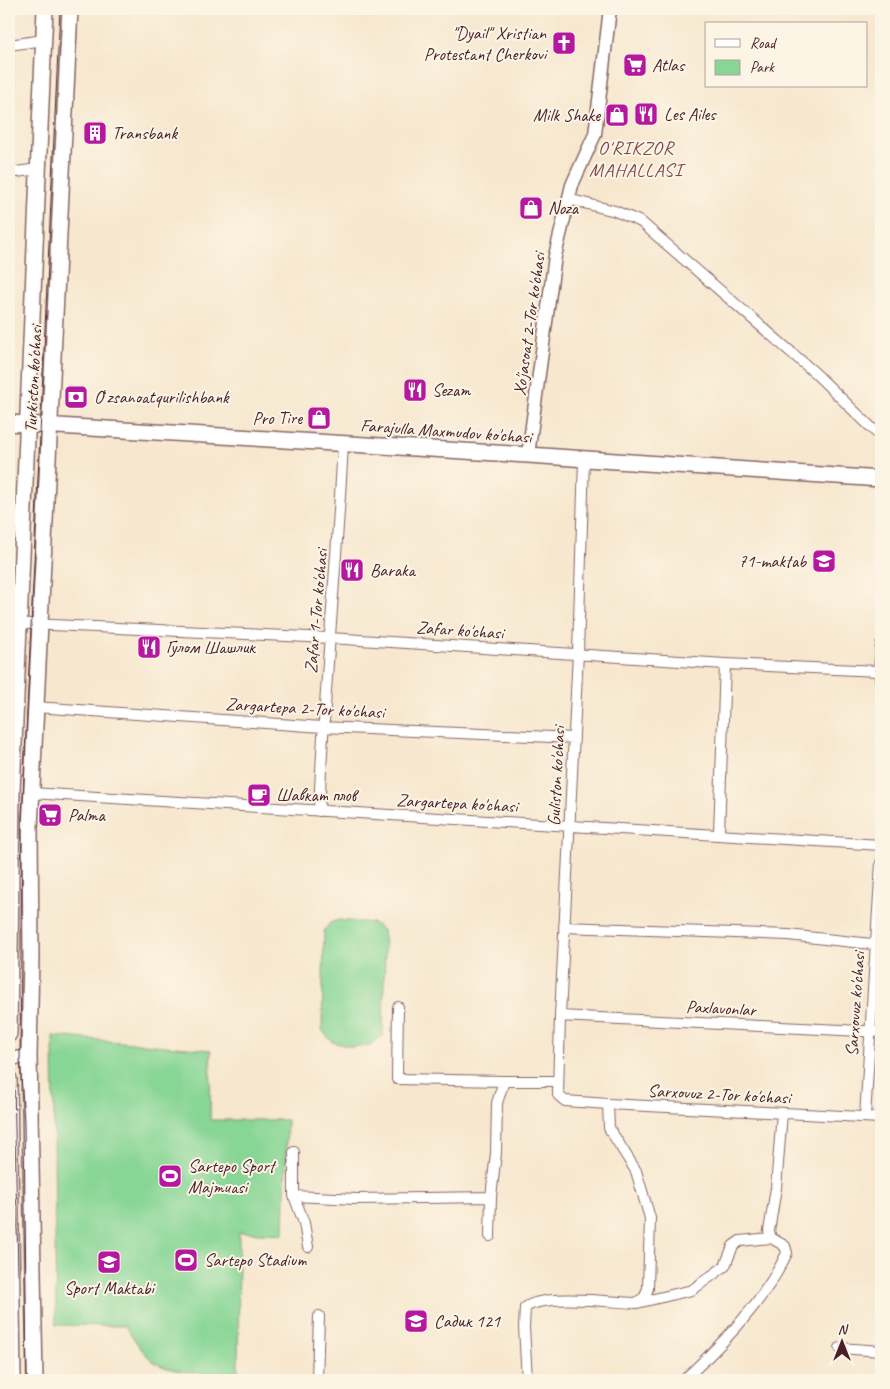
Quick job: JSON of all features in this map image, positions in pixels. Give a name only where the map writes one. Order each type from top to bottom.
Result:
[{"type":"main road","name":"Turkiston ko'chasi","points":[[9,1034],[10,792],[14,623],[26,423],[46,9]]},
{"type":"main road","name":"Turkiston ko'chasi","points":[[35,1380],[29,1056],[31,793],[70,9]]},
{"type":"main road","name":"Farajulla Maxmudov ko'chasi","points":[[9,422],[528,454],[881,479]]},
{"type":"main road","points":[[9,1079],[13,1380]]},
{"type":"street","name":"Xo'jasoat 2-Tor ko'chasi","points":[[528,454],[555,256],[568,199],[579,167],[596,134],[610,9]]},
{"type":"street","points":[[9,45],[44,40]]},
{"type":"street","points":[[9,173],[38,169]]},
{"type":"street","points":[[568,199],[615,211],[641,222],[807,367],[881,436]]},
{"type":"street","name":"Zafar 1-Tor ko'chasi","points":[[319,812],[322,727],[338,553],[343,443]]},
{"type":"street","name":"Guliston ko'chasi","points":[[558,1096],[557,1081],[578,653],[584,458]]},
{"type":"street","name":"Zafar ko'chasi","points":[[14,623],[330,638],[724,664],[879,671]]},
{"type":"street","points":[[881,645],[879,671],[881,684]]},
{"type":"street","points":[[719,834],[724,664]]},
{"type":"street","name":"Zargartepa 2-Tor ko'chasi","points":[[35,708],[322,727],[574,738]]},
{"type":"street","name":"Zargartepa ko'chasi","points":[[31,793],[881,845]]},
{"type":"street","name":"Sarxovuz ko'chasi","points":[[865,1117],[869,1032],[879,945],[881,863]]},
{"type":"street","points":[[564,927],[788,934],[879,945]]},
{"type":"street","points":[[398,1007],[398,1079],[557,1081]]},
{"type":"street","name":"Paxlavonlar","points":[[560,1016],[881,1032]]},
{"type":"street","points":[[9,1059],[29,1056]]},
{"type":"street","points":[[490,1236],[491,1197],[496,1153],[497,1103],[504,1081]]},
{"type":"street","name":"Sarxovuz 2-Tor ko'chasi","points":[[558,1096],[565,1101],[608,1104],[881,1118]]},
{"type":"street","points":[[608,1104],[609,1128],[636,1171],[650,1218],[648,1288],[645,1297],[636,1303]]},
{"type":"street","points":[[771,1238],[768,1231],[776,1188],[782,1113]]},
{"type":"street","points":[[294,1152],[294,1196],[304,1223],[308,1247]]},
{"type":"street","points":[[294,1196],[356,1199],[491,1197]]},
{"type":"street","points":[[527,1380],[525,1308],[532,1302],[560,1300],[636,1303],[660,1299],[692,1290],[726,1266],[733,1246],[740,1241],[771,1238],[785,1246],[787,1253],[783,1262],[758,1301],[734,1330],[684,1380]]},
{"type":"street","points":[[317,1380],[319,1316]]},
{"type":"street","points":[[840,1348],[881,1351]]},
{"type":"green space","points":[[338,920],[373,923],[383,930],[385,947],[383,1035],[370,1045],[352,1047],[332,1042],[322,1030],[324,931],[330,923]]},
{"type":"green space","name":"Sartepo Sport Majmuasi","points":[[53,1036],[211,1050],[210,1120],[287,1120],[284,1234],[239,1232],[238,1372],[186,1372],[166,1368],[148,1357],[125,1326],[56,1325]]},
{"type":"tram line","points":[[27,1380],[24,1122],[20,1059],[22,818],[60,9]]},
{"type":"tram line","points":[[14,1080],[18,1275]]},
{"type":"place","name":"\"Dyail\" Xristian Protestant Cherkovi","points":[[564,43]]},
{"type":"place","name":"Atlas","points":[[635,65]]},
{"type":"place","name":"Les Ailes","points":[[646,114]]},
{"type":"place","name":"Milk Shake","points":[[617,115]]},
{"type":"place","name":"Transbank","points":[[95,133]]},
{"type":"place","name":"Noza","points":[[531,208]]},
{"type":"place","name":"Sezam","points":[[415,390]]},
{"type":"place","name":"Oʻzsanoatqurilishbank","points":[[76,397]]},
{"type":"place","name":"Pro Tire","points":[[319,418]]},
{"type":"place","name":"71-maktab","points":[[824,561]]},
{"type":"place","name":"Baraka","points":[[352,570]]},
{"type":"place","name":"Гулом Шашлик","points":[[149,647]]},
{"type":"place","name":"Шавкат плов","points":[[259,795]]},
{"type":"place","name":"Palma","points":[[50,815]]},
{"type":"place","name":"Sartepo Sport Majmuasi","points":[[170,1176]]},
{"type":"place","name":"Sartepo Stadium","points":[[186,1260]]},
{"type":"place","name":"Sport Maktabi","points":[[109,1262]]},
{"type":"place","name":"Садик 121","points":[[416,1321]]},
{"type":"district","name":"O'RIKZOR MAHALLASI","points":[[636,159]]}]
